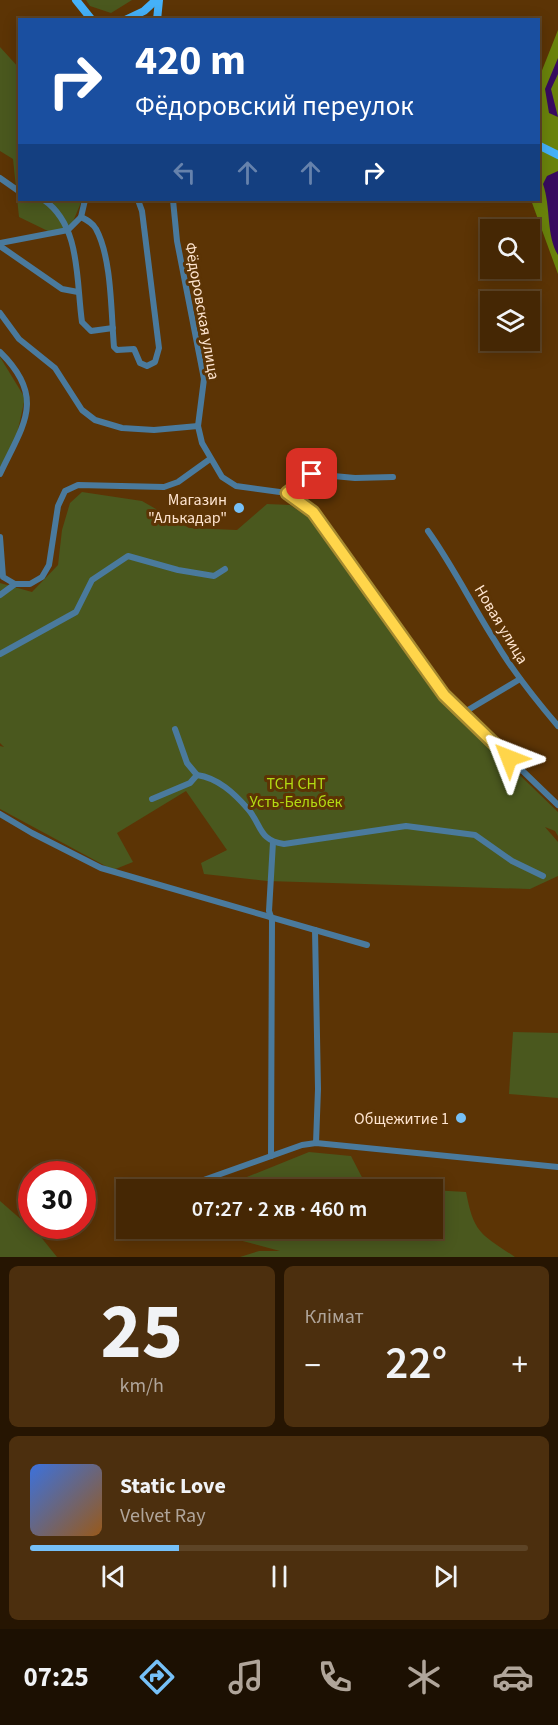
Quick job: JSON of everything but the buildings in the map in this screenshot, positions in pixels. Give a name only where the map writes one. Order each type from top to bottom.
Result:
[{"type":"main road","points":[[76,0],[90,18]]},
{"type":"main road","points":[[129,18],[144,11],[158,0]]},
{"type":"main road","points":[[157,18],[158,0]]},
{"type":"main road","points":[[540,146],[557,154]]},
{"type":"street","points":[[0,178],[18,191]]},
{"type":"street","points":[[45,201],[60,213],[68,230],[82,322],[91,330],[113,328]]},
{"type":"street","points":[[0,244],[68,230],[81,217],[85,201]]},
{"type":"street","points":[[81,217],[95,227],[100,240],[109,284],[114,347],[117,350],[134,349],[140,363],[147,366],[155,362],[159,348],[142,211],[138,201]]},
{"type":"street","name":"Фёдоровская улица","points":[[173,201],[177,241],[204,380],[198,426],[210,459],[222,477],[236,486],[287,493],[313,512],[444,695],[558,805]]},
{"type":"street","points":[[0,244],[62,289],[78,292]]},
{"type":"street","points":[[0,313],[19,339],[55,368],[82,410],[95,420],[122,428],[154,430],[198,426]]},
{"type":"street","points":[[0,351],[21,378],[29,402],[20,437],[0,474]]},
{"type":"street","points":[[0,595],[15,584],[37,582],[49,565],[58,506],[65,491],[78,485],[164,487],[178,482],[210,459]]},
{"type":"street","points":[[287,493],[312,474],[355,478],[393,477]]},
{"type":"street","name":"Новая улица","points":[[428,531],[451,563],[494,641],[520,679],[558,726]]},
{"type":"street","points":[[0,537],[3,577],[15,584]]},
{"type":"street","points":[[0,654],[76,612],[92,580],[128,556],[178,570],[214,576],[225,569]]},
{"type":"street","points":[[463,713],[520,679]]},
{"type":"street","points":[[175,729],[187,764],[197,775],[214,777],[249,810],[259,830],[273,842],[284,844],[406,826],[424,828],[475,836],[512,861],[543,876]]},
{"type":"street","points":[[152,799],[190,783],[197,775]]},
{"type":"street","points":[[0,814],[32,834],[101,868],[272,920],[367,945]]},
{"type":"street","points":[[272,1156],[272,920],[269,911],[273,842]]},
{"type":"street","points":[[315,930],[318,1089],[316,1143]]},
{"type":"street","points":[[207,1179],[316,1143],[558,1167]]},
{"type":"green space","points":[[86,0],[132,0],[111,13],[90,6]]},
{"type":"green space","points":[[558,30],[558,274],[540,219],[538,219],[531,201],[540,201],[540,75]]},
{"type":"green space","points":[[0,47],[18,67],[18,201],[82,201],[72,224],[52,233],[19,217],[13,159],[0,151]]},
{"type":"green space","points":[[0,357],[25,398],[17,434],[0,469]]},
{"type":"green space","name":"ТСН СНТ Усть-Бельбек","points":[[82,492],[142,501],[189,528],[237,530],[267,504],[290,505],[316,522],[435,693],[558,812],[558,836],[555,831],[545,827],[558,842],[558,876],[530,889],[267,881],[204,874],[201,863],[227,850],[186,791],[117,833],[133,862],[113,870],[0,809],[0,746],[4,747],[0,743],[0,583],[32,592],[58,565],[62,530],[70,503]]},
{"type":"green space","points":[[513,1032],[558,1033],[558,1098],[509,1094]]},
{"type":"green space","points":[[309,1152],[351,1156],[363,1179],[242,1179]]},
{"type":"green space","points":[[443,1191],[466,1192],[472,1217],[481,1232],[515,1257],[240,1257],[259,1251],[280,1251],[235,1239],[443,1239]]},
{"type":"green space","points":[[0,1201],[18,1217],[18,1239],[42,1239],[57,1257],[0,1257]]},
{"type":"shaded area","points":[[558,58],[558,74],[551,89],[558,117],[549,113],[545,89]]},
{"type":"shaded area","points":[[558,171],[558,255],[550,230],[543,184],[547,176]]},
{"type":"place","name":"Магазин \"Алькадар\"","points":[[239,508]]},
{"type":"place","name":"Общежитие 1","points":[[461,1118]]},
{"type":"route","points":[[312,474],[287,493],[313,512],[444,695],[509,758]]}]
